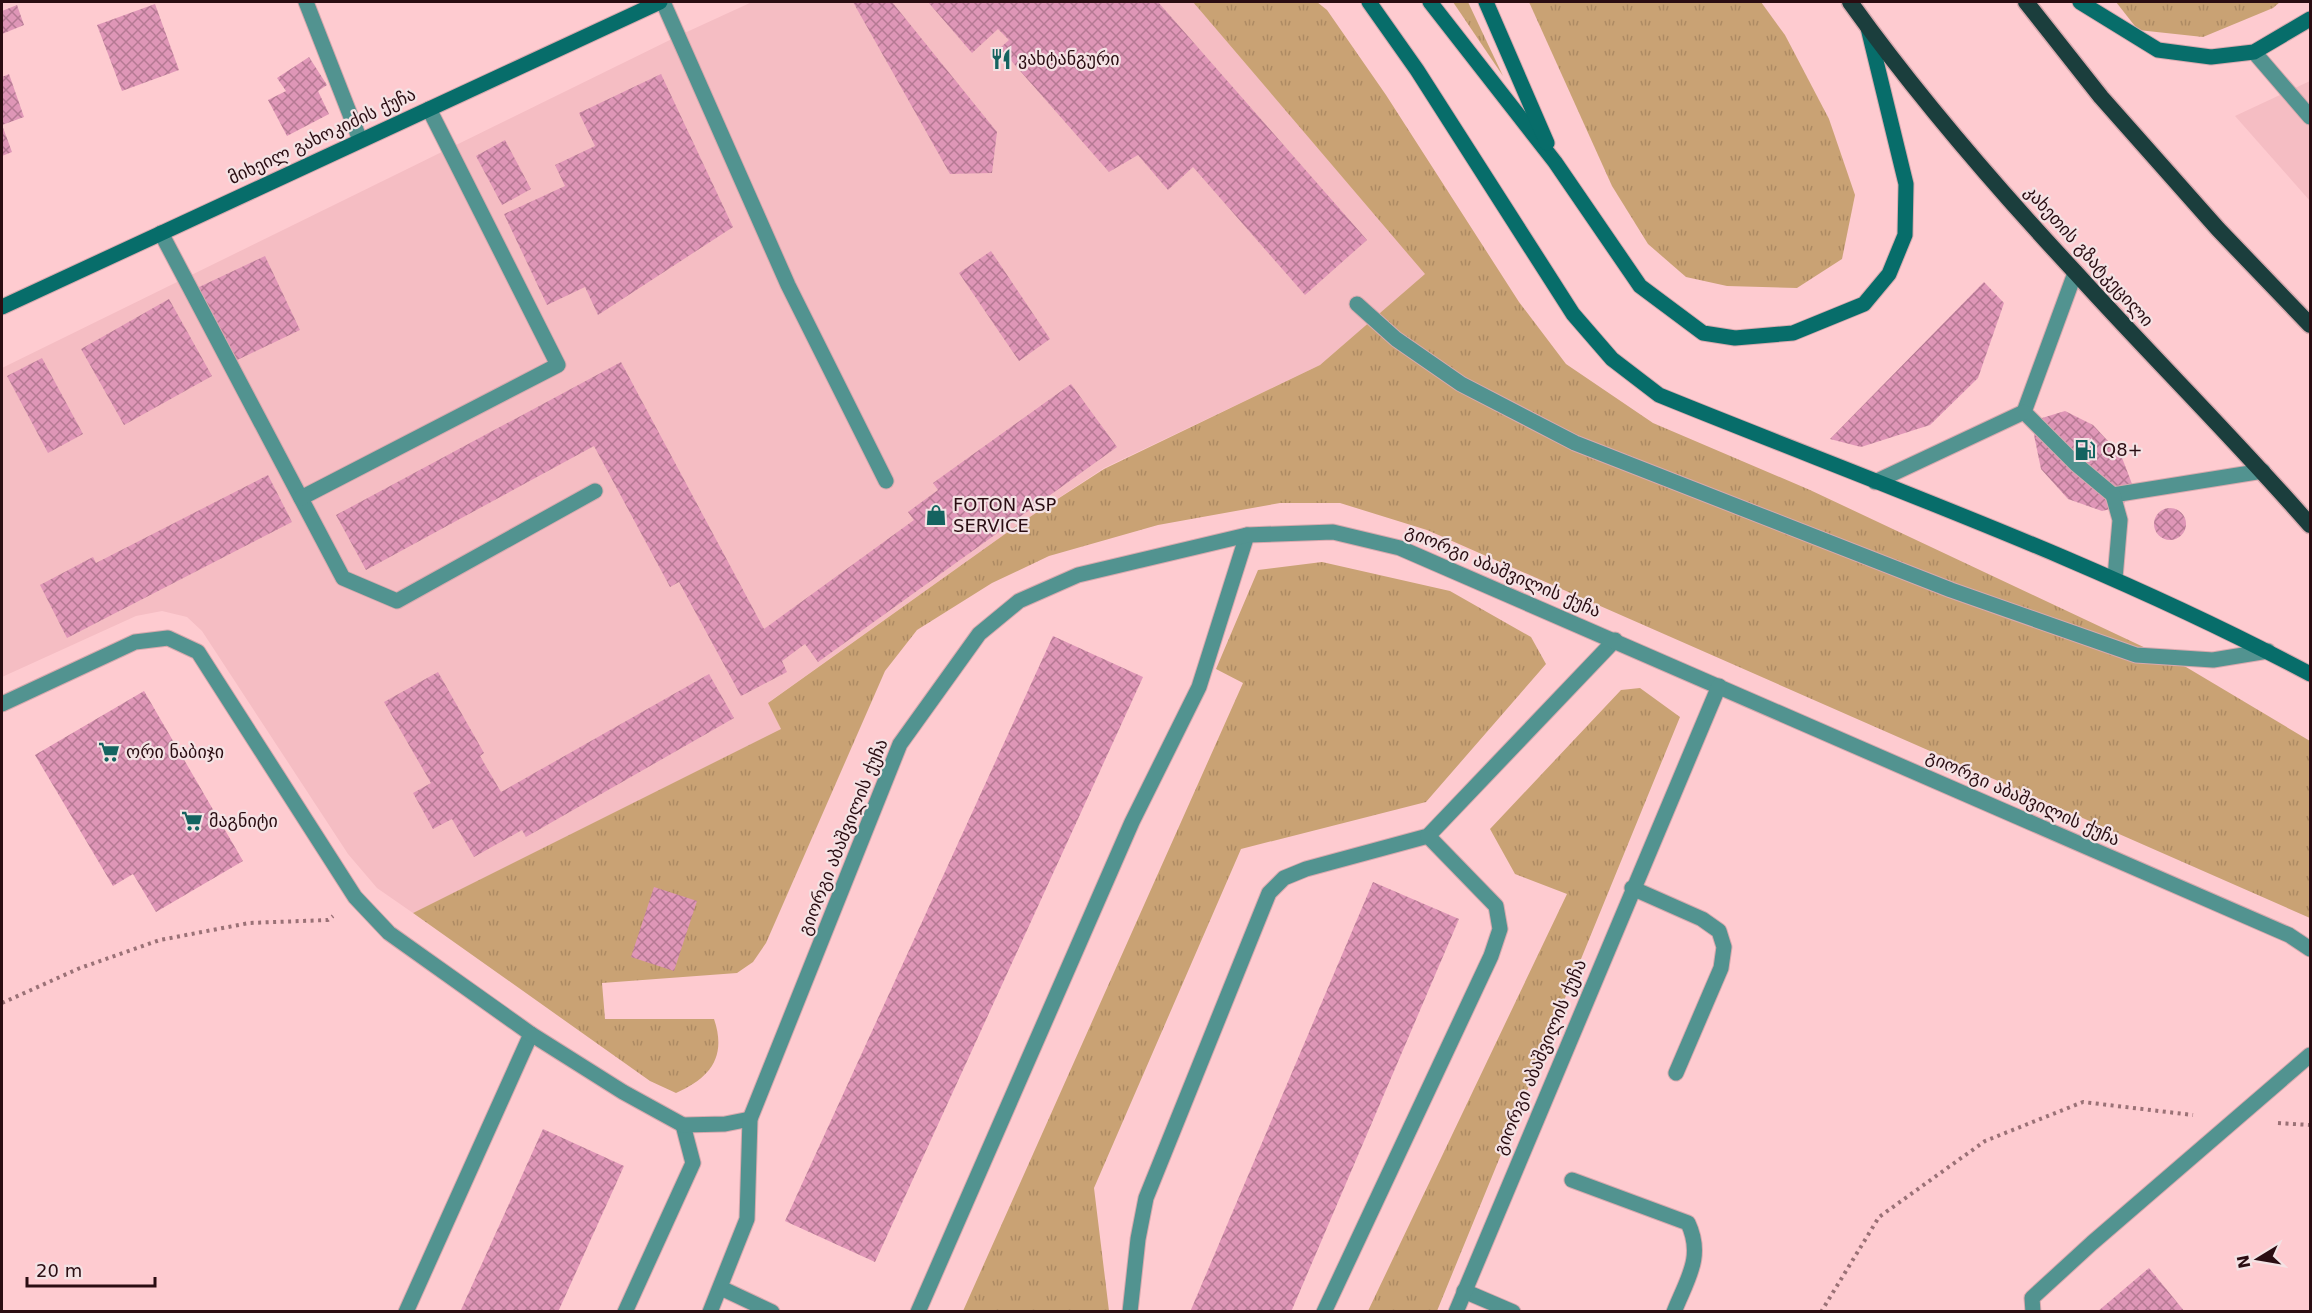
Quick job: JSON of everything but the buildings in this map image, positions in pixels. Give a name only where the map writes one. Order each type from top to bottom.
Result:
[{"type":"highway","name":"კახეთის გზატკეცილი","points":[[1850,2],[1942,121],[2075,273],[2263,471],[2310,525]]},
{"type":"highway","points":[[2026,2],[2102,98],[2187,194],[2310,325]]},
{"type":"main road","name":"მიხეილ გახოკიძის ქუჩა","points":[[2,307],[661,2]]},
{"type":"main road","points":[[1359,2],[1389,32]]},
{"type":"main road","points":[[1369,2],[1417,70],[1573,314],[1612,359],[1659,395],[2115,578],[2268,651],[2310,674]]},
{"type":"main road","points":[[1430,2],[1555,162],[1640,286],[1703,333],[1735,338],[1793,333],[1864,304],[1889,274],[1905,235],[1906,184],[1867,25]]},
{"type":"main road","points":[[1486,2],[1555,162]]},
{"type":"main road","points":[[2080,2],[2158,50],[2211,57],[2254,52],[2310,19]]},
{"type":"street","points":[[306,2],[360,140]]},
{"type":"street","points":[[661,2],[788,285],[886,481]]},
{"type":"street","points":[[2254,52],[2310,117]]},
{"type":"street","points":[[301,498],[558,365],[429,109]]},
{"type":"street","points":[[161,233],[343,578],[397,601],[595,491]]},
{"type":"street","points":[[1875,482],[2024,412],[2075,273]]},
{"type":"street","points":[[1357,304],[1396,339],[1461,384],[1575,443],[1951,590],[2136,655],[2213,660],[2268,651]]},
{"type":"street","points":[[2024,412],[2076,464],[2113,495],[2120,520],[2115,578]]},
{"type":"street","points":[[2113,495],[2263,471]]},
{"type":"street","name":"გიორგი აბაშვილის ქუჩა","points":[[710,1311],[747,1219],[750,1119],[900,744],[979,634],[1019,601],[1078,575],[1247,535],[1333,532],[1400,548],[2289,935],[2310,949]]},
{"type":"street","points":[[918,1311],[1132,822],[1199,687],[1247,535]]},
{"type":"street","points":[[2,704],[135,642],[168,638],[198,652],[355,897],[389,933],[531,1034],[623,1092],[682,1125],[725,1124],[750,1119]]},
{"type":"street","points":[[1130,1311],[1138,1239],[1146,1198],[1269,893],[1284,878],[1306,869],[1428,836],[1615,640]]},
{"type":"street","name":"გიორგი აბაშვილის ქუჩა","points":[[1456,1311],[1632,888],[1719,686]]},
{"type":"street","points":[[1323,1311],[1491,956],[1500,929],[1496,906],[1428,836]]},
{"type":"street","points":[[1632,888],[1702,919],[1719,931],[1724,947],[1721,968],[1676,1073]]},
{"type":"street","points":[[406,1311],[531,1034]]},
{"type":"street","points":[[2033,1311],[2032,1298],[2101,1235],[2310,1055]]},
{"type":"street","points":[[625,1311],[693,1163],[682,1125]]},
{"type":"street","points":[[1572,1180],[1688,1223],[1695,1239],[1695,1259],[1674,1311]]},
{"type":"street","points":[[721,1288],[772,1311]]},
{"type":"street","points":[[1464,1291],[1513,1311]]},
{"type":"path","points":[[2,1003],[80,968],[160,940],[249,923],[328,920],[355,897]]},
{"type":"path","points":[[1821,1311],[1879,1217],[1985,1141],[2083,1102],[2235,1120]]},
{"type":"shaded area","points":[[752,2],[1193,2],[1426,274],[1320,365],[1104,468],[1019,524],[769,702],[781,729],[413,913],[377,888],[348,854],[202,631],[187,617],[162,611],[136,616],[2,677],[2,368],[678,36]]},
{"type":"shaded area","points":[[2310,81],[2310,201],[2235,116]]},
{"type":"green space","points":[[1193,2],[1317,2],[1327,10],[1386,95],[1519,302],[1566,364],[1653,423],[1810,490],[2186,667],[2310,741],[2310,918],[1427,530],[1340,503],[1280,503],[1158,525],[1049,556],[992,583],[917,630],[885,671],[766,943],[753,962],[737,973],[602,983],[605,1019],[714,1019],[718,1044],[713,1065],[698,1080],[676,1093],[650,1081],[413,913],[781,729],[768,703],[1019,524],[1104,469],[1320,365],[1425,274]]},
{"type":"green space","points":[[1453,2],[1468,2],[1503,76]]},
{"type":"green space","points":[[1529,2],[1761,2],[1785,35],[1829,119],[1855,195],[1842,259],[1797,288],[1727,286],[1686,277],[1648,244],[1612,186]]},
{"type":"green space","points":[[2116,2],[2280,2],[2273,8],[2203,37],[2138,30]]},
{"type":"green space","points":[[1322,562],[1450,591],[1531,637],[1546,664],[1426,802],[1241,849],[1094,1188],[1109,1311],[963,1311],[1243,683],[1216,669],[1258,570]]},
{"type":"green space","points":[[1640,688],[1680,717],[1437,1311],[1368,1311],[1567,894],[1515,874],[1490,829],[1621,690]]},
{"type":"place","name":"ვახტანგური","points":[[1001,59]]},
{"type":"place","name":"Q8+","points":[[2085,450]]},
{"type":"place","name":"FOTON ASP SERVICE","points":[[936,515]]},
{"type":"place","name":"ორი ნაბიჯი","points":[[109,752]]},
{"type":"place","name":"მაგნიტი","points":[[192,821]]}]
